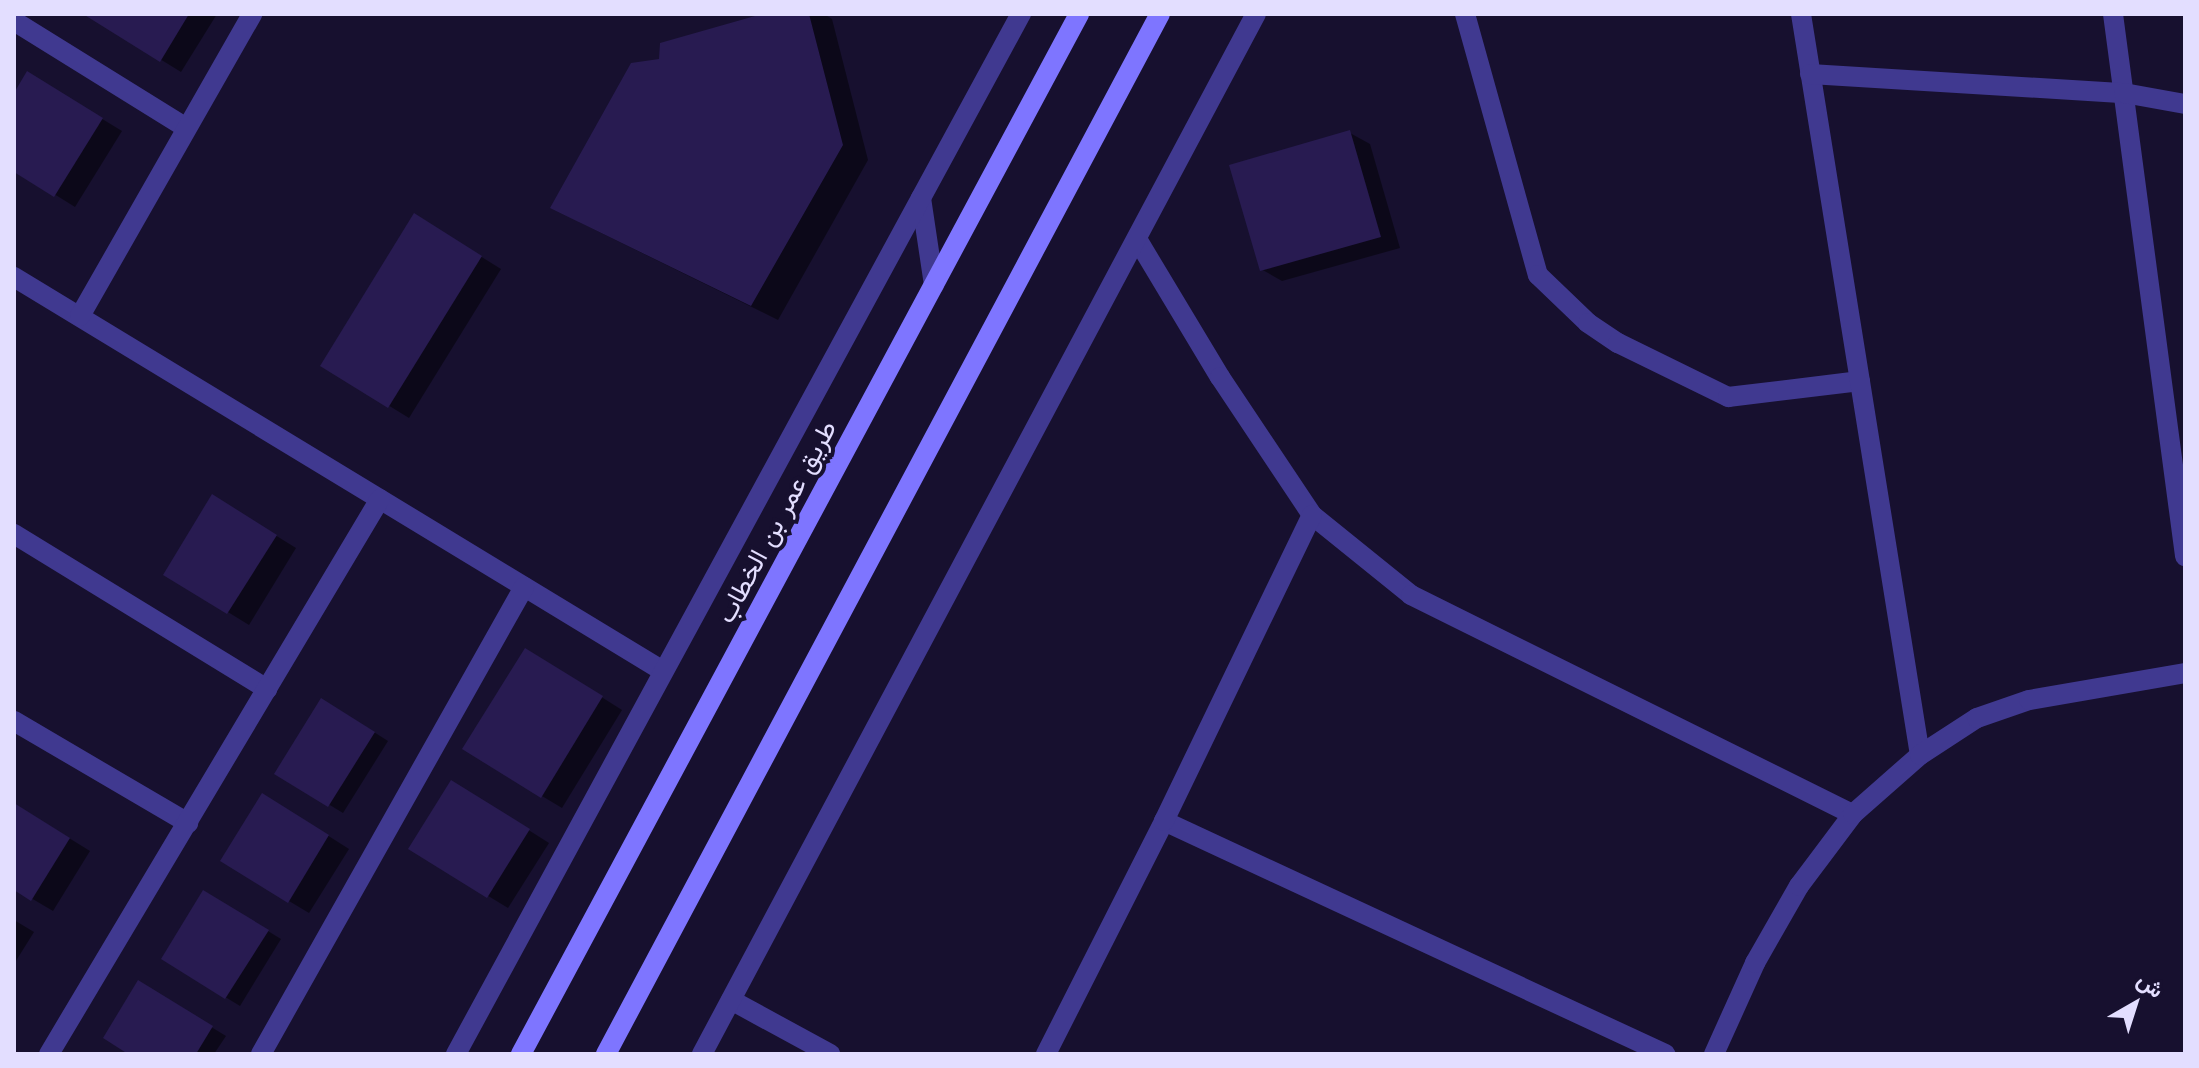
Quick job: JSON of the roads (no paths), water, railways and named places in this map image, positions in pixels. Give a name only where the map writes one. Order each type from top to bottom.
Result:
[{"type":"main road","name":"طريق عمر بن الخطاب","points":[[521,1054],[1079,14]]},
{"type":"main road","points":[[606,1054],[1160,14]]},
{"type":"street","points":[[80,316],[252,14]]},
{"type":"street","points":[[456,1054],[1021,14]]},
{"type":"street","points":[[702,1054],[1256,14]]},
{"type":"street","points":[[1465,14],[1538,275],[1588,323],[1618,343],[1728,397],[1860,381]]},
{"type":"street","points":[[1801,14],[1920,755]]},
{"type":"street","points":[[2113,14],[2185,556]]},
{"type":"street","points":[[17,21],[185,127]]},
{"type":"street","points":[[1810,74],[2124,93],[2185,104]]},
{"type":"street","points":[[921,198],[934,285]]},
{"type":"street","points":[[1137,239],[1220,377],[1312,515],[1411,595],[1853,814]]},
{"type":"street","points":[[14,277],[663,671]]},
{"type":"street","points":[[49,1054],[380,499]]},
{"type":"street","points":[[1046,1054],[1164,821],[1312,515]]},
{"type":"street","points":[[14,534],[267,689]]},
{"type":"street","points":[[261,1054],[524,587]]},
{"type":"street","points":[[1714,1054],[1755,963],[1799,886],[1853,814],[1920,755],[1977,718],[2029,700],[2185,673]]},
{"type":"street","points":[[14,721],[188,823]]},
{"type":"street","points":[[1164,821],[1665,1054]]},
{"type":"street","points":[[731,1000],[830,1054]]}]
